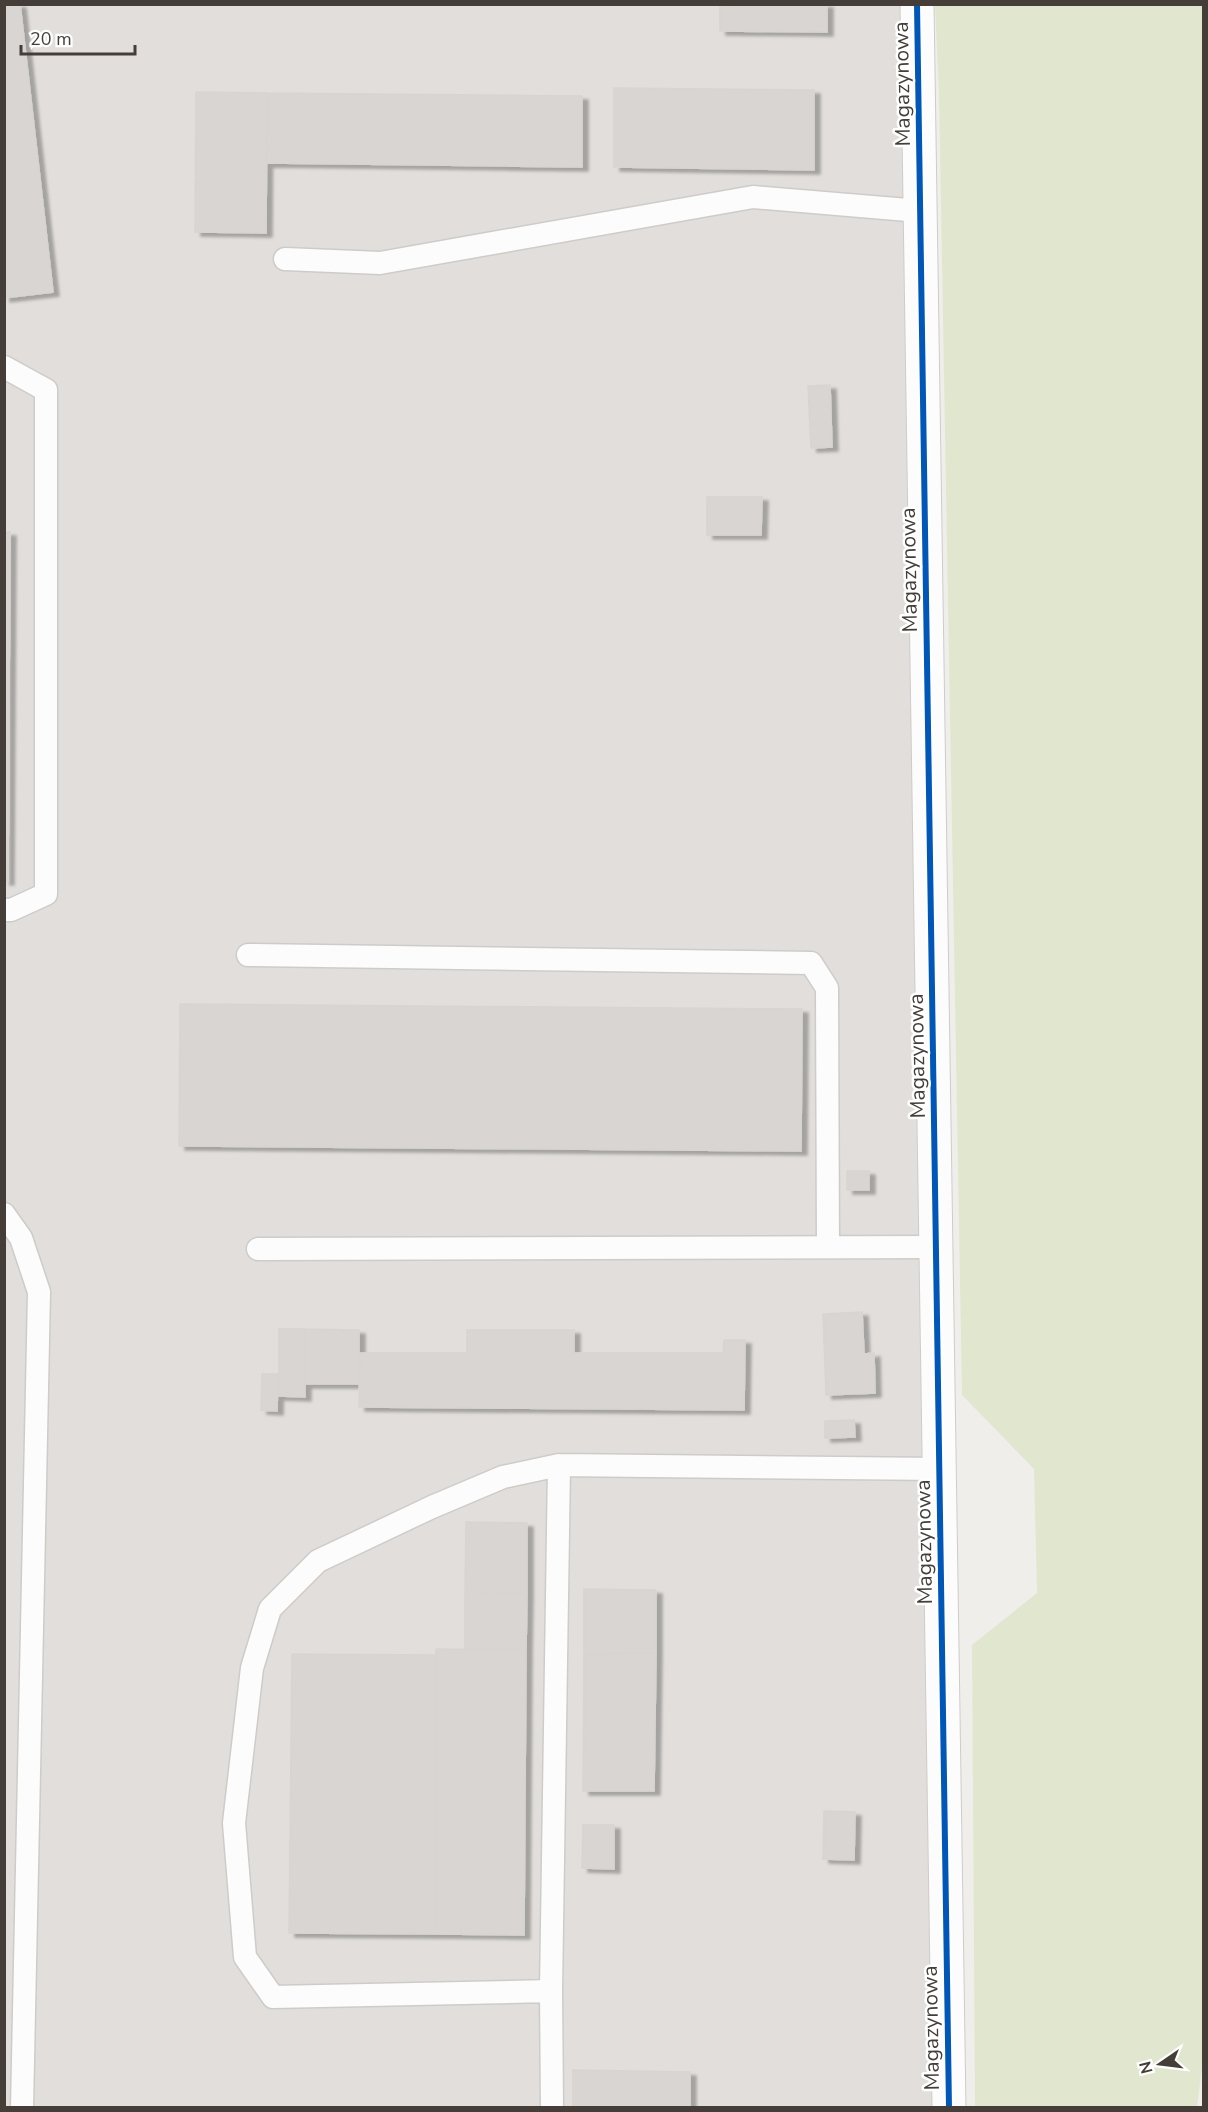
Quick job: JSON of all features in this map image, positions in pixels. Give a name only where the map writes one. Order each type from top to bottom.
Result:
[{"type":"street","name":"Magazynowa","points":[[917,4],[949,2108]]},
{"type":"lane","points":[[285,259],[380,263],[753,197],[920,211]]},
{"type":"lane","points":[[4,367],[46,390],[46,894],[11,910],[4,910]]},
{"type":"lane","points":[[248,955],[811,963],[827,988],[828,1247]]},
{"type":"lane","points":[[4,1214],[21,1238],[39,1292],[22,2108]]},
{"type":"lane","points":[[258,1249],[936,1247]]},
{"type":"lane","points":[[550,1991],[273,1997],[245,1957],[234,1823],[252,1668],[270,1609],[318,1561],[432,1507],[503,1477],[559,1465],[940,1468]]},
{"type":"lane","points":[[552,2108],[550,1991],[559,1465]]},
{"type":"shaded area","points":[[5,5],[901,5],[935,2107],[5,2108]]},
{"type":"green space","points":[[935,5],[1203,5],[1204,2052],[1197,2107],[975,2107],[972,1645],[1037,1593],[1034,1469],[962,1395],[939,93]]},
{"type":"building","points":[[4,4],[20,4],[53,292],[4,298]]},
{"type":"building","points":[[720,4],[827,4],[827,32],[720,31]]},
{"type":"building","points":[[614,88],[814,90],[814,170],[614,167]]},
{"type":"building","points":[[196,92],[267,93],[266,233],[195,232]]},
{"type":"building","points":[[267,93],[582,96],[582,167],[267,163]]},
{"type":"building","points":[[830,385],[832,447],[811,448],[808,386]]},
{"type":"building","points":[[707,497],[762,497],[761,535],[707,535]]},
{"type":"building","points":[[4,532],[10,532],[8,881],[4,881]]},
{"type":"building","points":[[180,1004],[802,1009],[801,1151],[179,1146]]},
{"type":"building","points":[[847,1171],[869,1171],[869,1190],[847,1190]]},
{"type":"building","points":[[862,1312],[864,1354],[874,1353],[875,1393],[826,1395],[823,1314]]},
{"type":"building","points":[[279,1329],[305,1329],[305,1397],[279,1396]]},
{"type":"building","points":[[305,1329],[359,1330],[359,1384],[305,1384]]},
{"type":"building","points":[[467,1330],[574,1330],[574,1353],[723,1353],[724,1340],[745,1340],[744,1410],[359,1407],[360,1353],[467,1353]]},
{"type":"building","points":[[262,1374],[278,1374],[277,1411],[261,1410]]},
{"type":"building","points":[[854,1420],[855,1437],[825,1438],[825,1421]]},
{"type":"building","points":[[466,1522],[527,1523],[527,1594],[465,1593]]},
{"type":"building","points":[[584,1589],[656,1590],[656,1653],[584,1654]]},
{"type":"building","points":[[465,1593],[527,1594],[526,1650],[465,1650]]},
{"type":"building","points":[[436,1649],[526,1650],[524,1935],[435,1934]]},
{"type":"building","points":[[656,1653],[654,1791],[583,1791],[584,1654]]},
{"type":"building","points":[[292,1654],[436,1655],[435,1934],[289,1933]]},
{"type":"building","points":[[824,1811],[855,1812],[854,1860],[823,1859]]},
{"type":"building","points":[[583,1825],[614,1825],[614,1869],[582,1868]]},
{"type":"building","points":[[573,2070],[690,2072],[690,2108],[573,2108]]},
{"type":"cycle path","points":[[917,4],[949,2108]]}]
